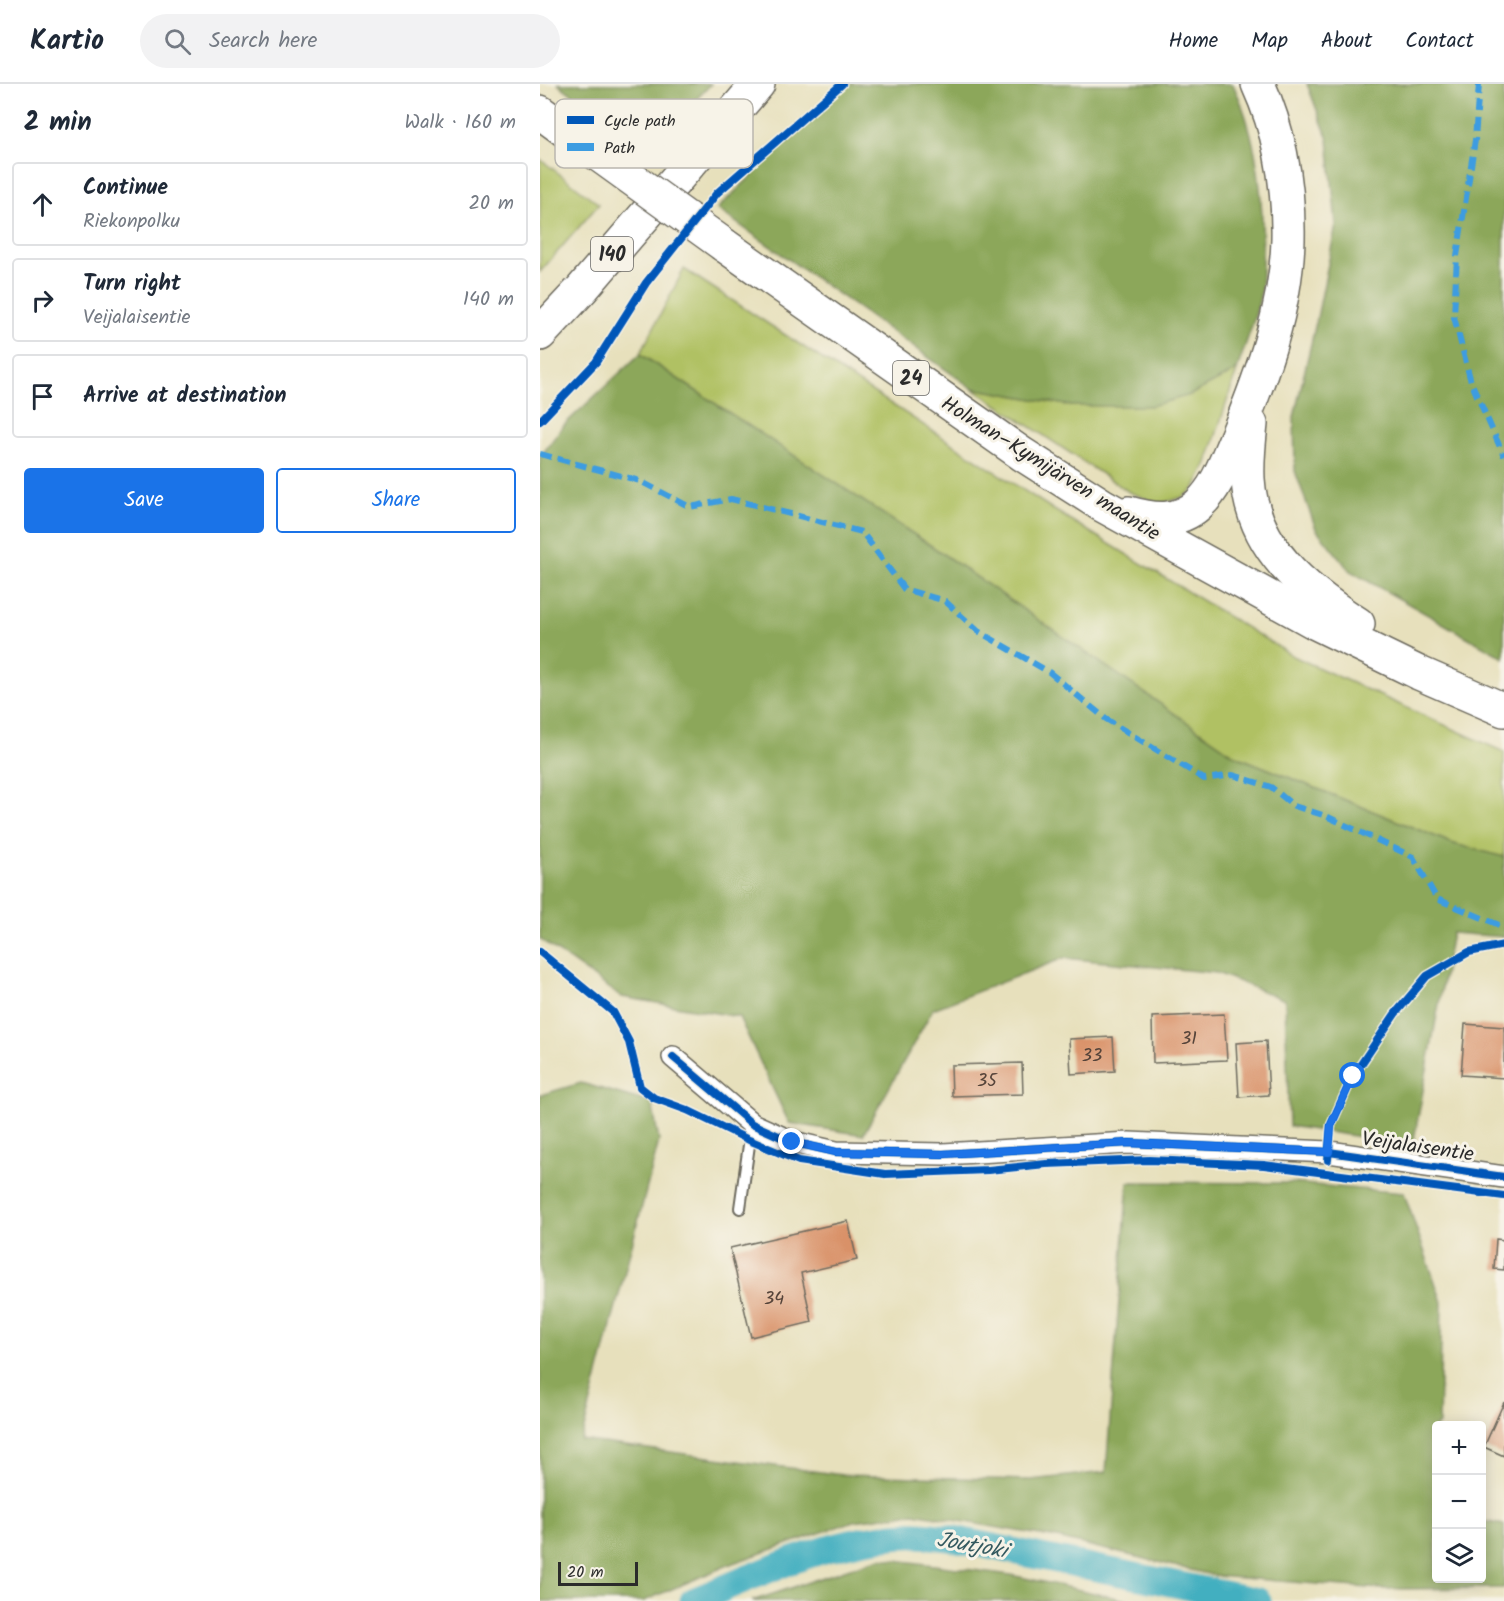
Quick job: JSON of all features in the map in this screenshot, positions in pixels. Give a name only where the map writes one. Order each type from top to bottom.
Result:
[{"type":"main road","name":"140","points":[[745,99],[758,84]]},
{"type":"main road","name":"140","points":[[753,105],[774,84]]},
{"type":"main road","points":[[1102,505],[1143,517],[1163,519],[1181,516],[1198,506],[1212,489],[1226,462],[1255,392],[1286,284],[1288,238],[1286,185],[1277,139],[1258,84]]},
{"type":"main road","name":"Holman–Kymijärven maantie","points":[[540,112],[555,123]]},
{"type":"main road","name":"Holman–Kymijärven maantie","points":[[617,168],[946,403],[1102,505],[1316,623],[1491,705]]},
{"type":"main road","name":"140","points":[[542,332],[686,168]]},
{"type":"main road","name":"140","points":[[677,179],[688,168]]},
{"type":"main road","points":[[1255,392],[1248,451],[1248,480],[1253,510],[1263,535],[1276,556],[1324,602],[1491,705]]},
{"type":"street","name":"Veijalaisentie","points":[[674,1057],[752,1124],[792,1142],[836,1152],[943,1154],[1129,1143],[1329,1152],[1504,1177]]},
{"type":"lane","points":[[740,1208],[752,1124]]},
{"type":"green space","points":[[558,84],[711,84],[697,99],[579,99]]},
{"type":"green space","points":[[847,84],[1233,84],[1249,126],[1254,148],[1262,215],[1262,283],[1254,320],[1237,370],[1190,395],[1151,406],[1072,406],[972,388],[717,209]]},
{"type":"green space","points":[[1307,84],[1504,84],[1504,658],[1350,571],[1316,529],[1295,471],[1294,417],[1336,225],[1328,139]]},
{"type":"green space","points":[[540,159],[599,204],[540,272]]},
{"type":"green space","points":[[684,269],[1054,510],[1293,656],[1504,752],[1504,857],[1454,844],[1236,756],[930,545],[640,354]]},
{"type":"green space","points":[[640,354],[930,545],[1236,756],[1454,844],[1504,857],[1504,937],[1452,933],[1413,1145],[1289,1126],[1285,1000],[1217,973],[1064,958],[933,1009],[863,1135],[789,1123],[739,1017],[622,997],[540,939],[540,457],[563,426]]},
{"type":"green space","points":[[1237,370],[1207,463],[1194,489],[1183,497],[1160,504],[1129,492],[972,388],[1072,406],[1190,395]]},
{"type":"green space","points":[[581,1083],[652,1103],[659,1141],[581,1440],[843,1475],[1030,1480],[1106,1472],[1128,1182],[1292,1183],[1404,1193],[1442,1302],[1439,1421],[1432,1421],[1432,1583],[1486,1583],[1486,1522],[1504,1525],[1504,1588],[1382,1589],[1216,1576],[1057,1538],[914,1513],[854,1521],[733,1563],[644,1601],[540,1601],[540,1095]]},
{"type":"green space","points":[[880,1558],[1011,1575],[1131,1601],[752,1601]]},
{"type":"building","points":[[1224,1014],[1227,1060],[1153,1063],[1152,1017]]},
{"type":"building","points":[[1465,1024],[1504,1027],[1504,1078],[1461,1075]]},
{"type":"building","points":[[1113,1037],[1115,1071],[1071,1074],[1069,1039]]},
{"type":"building","points":[[1266,1041],[1269,1095],[1239,1097],[1236,1043]]},
{"type":"building","points":[[1022,1063],[1023,1094],[952,1096],[951,1065]]},
{"type":"building","points":[[848,1221],[857,1260],[801,1273],[812,1322],[751,1337],[730,1248]]},
{"type":"building","points":[[1496,1239],[1504,1240],[1504,1270],[1494,1269]]},
{"type":"building","points":[[1504,1402],[1504,1456],[1486,1448],[1486,1442]]},
{"type":"waterway","name":"Joutjoki","points":[[693,1601],[825,1550],[880,1538],[913,1535],[949,1538],[1258,1601]]},
{"type":"marked path","points":[[1479,84],[1475,140],[1457,256],[1454,317],[1471,382],[1504,456]]},
{"type":"marked path","points":[[540,454],[640,481],[690,507],[731,499],[862,532],[904,589],[945,601],[978,631],[1049,672],[1106,719],[1204,779],[1233,775],[1271,787],[1294,806],[1326,816],[1413,857],[1437,899],[1504,927]]},
{"type":"cycle path","points":[[753,162],[842,84]]},
{"type":"cycle path","points":[[540,421],[596,362],[646,283],[717,193],[746,168]]},
{"type":"cycle path","points":[[1328,1160],[1331,1125],[1353,1076],[1395,1014],[1427,976],[1469,952],[1504,945]]},
{"type":"cycle path","points":[[540,952],[613,1012],[629,1042],[640,1087],[654,1098],[687,1110],[799,1161],[885,1174],[1149,1160],[1264,1165],[1504,1196]]},
{"type":"cycle path","points":[[673,1057],[752,1124],[792,1142],[836,1152],[943,1154],[1129,1143],[1329,1152],[1504,1177]]},
{"type":"route","points":[[792,1142],[836,1152],[943,1154],[1129,1143],[1329,1152],[1331,1125],[1353,1076]]}]
